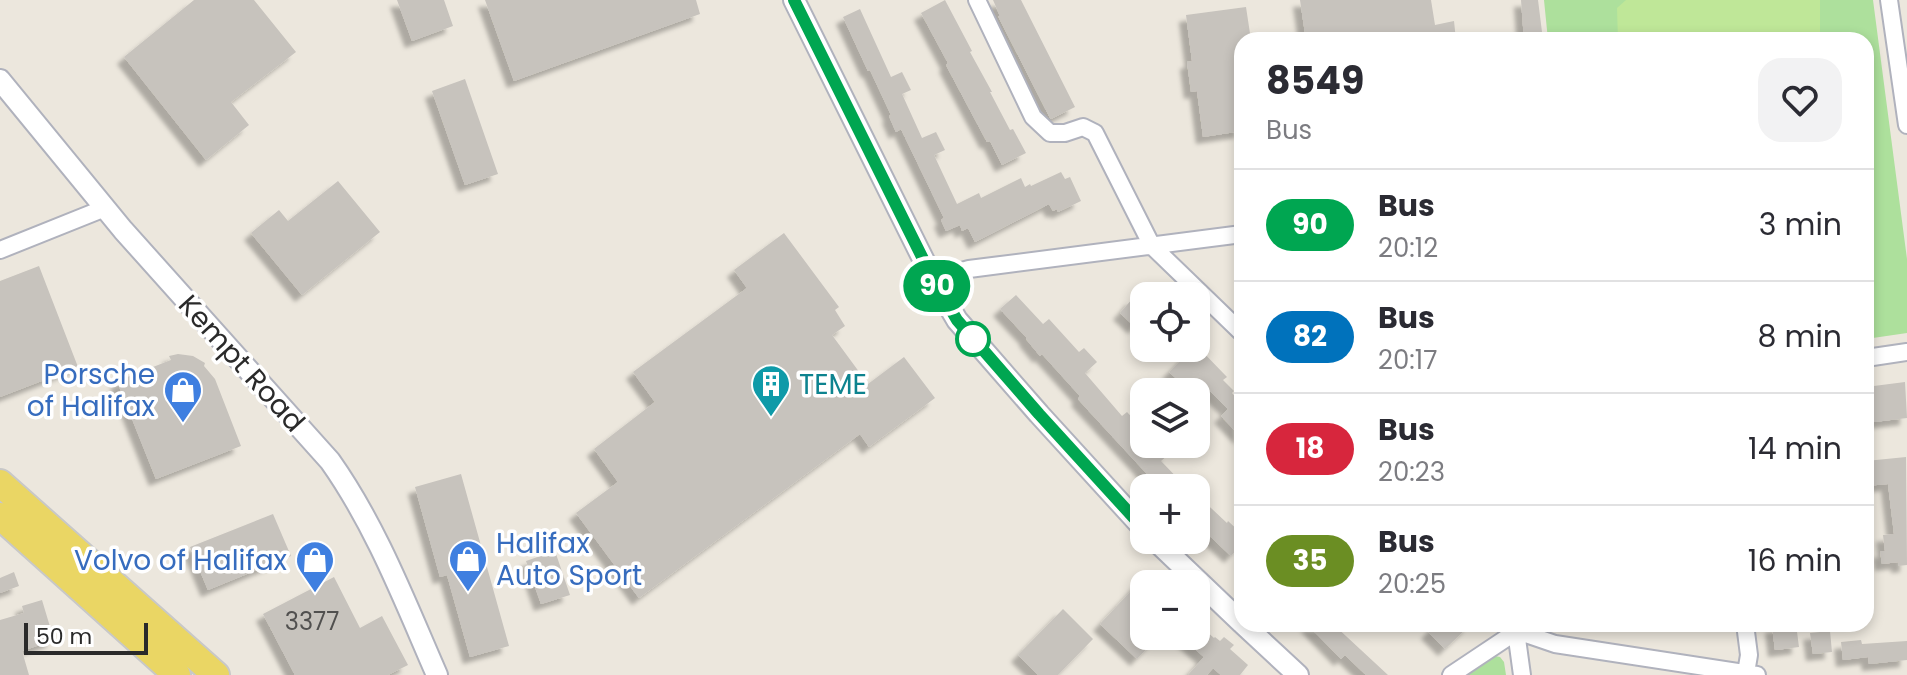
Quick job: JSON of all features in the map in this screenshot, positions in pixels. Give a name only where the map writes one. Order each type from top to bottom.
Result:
[{"type":"main road","points":[[0,483],[216,675]]},
{"type":"main road","points":[[0,516],[177,675]]},
{"type":"street","points":[[794,0],[933,279],[957,320],[1130,514]]},
{"type":"street","points":[[977,0],[1033,117],[1050,133],[1065,133],[1083,127],[1095,133],[1152,246],[1234,325]]},
{"type":"street","points":[[1889,0],[1907,125]]},
{"type":"street","name":"Kempt Road","points":[[0,80],[105,208],[338,472],[353,494],[384,555],[437,675]]},
{"type":"street","points":[[0,250],[105,208]]},
{"type":"street","points":[[933,279],[969,269],[1234,235]]},
{"type":"street","points":[[1874,357],[1907,352]]},
{"type":"street","points":[[1170,554],[1234,615]]},
{"type":"street","points":[[1253,632],[1298,675]]},
{"type":"street","points":[[1451,675],[1509,632]]},
{"type":"street","points":[[1517,632],[1522,675]]},
{"type":"street","points":[[1527,632],[1555,644],[1752,674],[1746,632]]},
{"type":"green space","points":[[1544,0],[1873,0],[1907,259],[1907,333],[1874,338],[1874,32],[1547,32]]},
{"type":"green space","points":[[1626,0],[1820,0],[1820,32],[1618,32],[1617,8]]},
{"type":"green space","points":[[1495,656],[1504,662],[1506,675],[1467,675]]},
{"type":"building","points":[[194,0],[254,0],[296,52],[231,102],[249,125],[206,160],[124,57]]},
{"type":"building","points":[[397,0],[444,0],[453,26],[412,41]]},
{"type":"building","points":[[485,0],[696,0],[700,14],[514,81]]},
{"type":"building","points":[[945,0],[1010,130],[1013,129],[1026,153],[1002,165],[990,141],[987,142],[921,13]]},
{"type":"building","points":[[993,0],[1021,0],[1075,107],[1050,118],[998,16]]},
{"type":"building","points":[[1300,0],[1431,0],[1435,25],[1454,21],[1455,32],[1305,32]]},
{"type":"building","points":[[1521,0],[1538,0],[1542,32],[1523,32]]},
{"type":"building","points":[[1246,7],[1250,32],[1234,32],[1234,132],[1203,137],[1197,91],[1191,92],[1187,62],[1192,61],[1186,15]]},
{"type":"building","points":[[860,9],[891,77],[902,72],[911,90],[902,94],[922,138],[936,132],[945,150],[934,155],[957,204],[979,193],[981,198],[1021,178],[1025,187],[1061,172],[1065,179],[1070,177],[1081,201],[1058,212],[1057,209],[1053,211],[1049,204],[975,242],[968,228],[962,231],[960,225],[946,231],[941,220],[944,218],[901,129],[896,132],[891,115],[843,17]]},
{"type":"building","points":[[465,79],[498,174],[465,185],[432,91]]},
{"type":"building","points":[[338,181],[380,232],[302,295],[251,233],[279,210],[288,221]]},
{"type":"building","name":"TEME","points":[[784,233],[839,307],[835,310],[845,326],[832,335],[868,384],[904,357],[935,398],[869,447],[860,434],[639,598],[576,513],[618,482],[594,449],[655,402],[633,372],[747,288],[734,270]]},
{"type":"building","points":[[39,266],[78,367],[0,397],[0,281]]},
{"type":"building","points":[[1016,295],[1043,324],[1049,319],[1079,352],[1084,348],[1097,362],[1085,373],[1122,416],[1127,412],[1130,415],[1130,455],[1078,399],[1080,396],[1000,309]]},
{"type":"building","points":[[1130,301],[1130,322],[1120,313]]},
{"type":"building","name":"Porsche of Halifax","points":[[169,356],[193,356],[205,363],[204,366],[215,379],[241,446],[156,479],[117,381],[171,360]]},
{"type":"building","points":[[1210,359],[1227,377],[1223,380],[1234,391],[1234,430],[1221,416],[1228,409],[1210,391],[1210,378],[1176,378],[1169,372],[1179,362],[1210,362]]},
{"type":"building","points":[[1905,382],[1907,418],[1874,422],[1874,386]]},
{"type":"building","points":[[1906,457],[1907,565],[1898,566],[1898,562],[1882,564],[1880,551],[1885,551],[1883,535],[1894,534],[1888,484],[1874,485],[1874,460]]},
{"type":"building","points":[[1132,458],[1164,458],[1161,461],[1174,474],[1147,474]]},
{"type":"building","points":[[461,474],[509,646],[470,657],[447,575],[440,577],[415,487]]},
{"type":"building","points":[[1210,507],[1234,527],[1234,553],[1231,556],[1210,536]]},
{"type":"building","points":[[273,514],[291,556],[208,590],[190,547]]},
{"type":"building","points":[[555,551],[570,595],[541,604],[526,561]]},
{"type":"building","points":[[14,572],[19,586],[0,593],[0,578]]},
{"type":"building","points":[[334,577],[360,628],[382,616],[408,665],[388,675],[295,675],[263,614]]},
{"type":"building","points":[[1130,592],[1130,650],[1146,650],[1137,659],[1100,624]]},
{"type":"building","points":[[42,600],[54,640],[22,651],[29,675],[0,675],[0,620],[24,613],[22,606]]},
{"type":"building","points":[[1063,609],[1093,639],[1058,675],[1038,675],[1018,655]]},
{"type":"building","points":[[1315,632],[1342,632],[1388,675],[1366,675],[1345,655],[1341,659]]},
{"type":"building","points":[[1428,632],[1463,632],[1445,649]]},
{"type":"building","points":[[1773,632],[1797,632],[1799,647],[1775,650]]},
{"type":"building","points":[[1830,632],[1832,652],[1813,654],[1810,633]]},
{"type":"building","points":[[1210,634],[1220,641],[1224,637],[1234,645],[1230,649],[1248,665],[1240,675],[1221,675],[1213,668],[1207,675],[1188,675],[1204,657],[1196,650],[1210,650]]},
{"type":"building","points":[[1861,640],[1862,644],[1907,641],[1907,660],[1869,664],[1868,657],[1843,660],[1841,642]]},
{"type":"bus line","name":"90","points":[[794,0],[933,279],[957,320],[1130,516]]},
{"type":"place","name":"TEME","points":[[771,418]]},
{"type":"place","name":"Porsche of Halifax","points":[[183,424]]},
{"type":"place","name":"Halifax Auto Sport","points":[[468,593]]},
{"type":"place","name":"Volvo of Halifax","points":[[315,594]]}]
